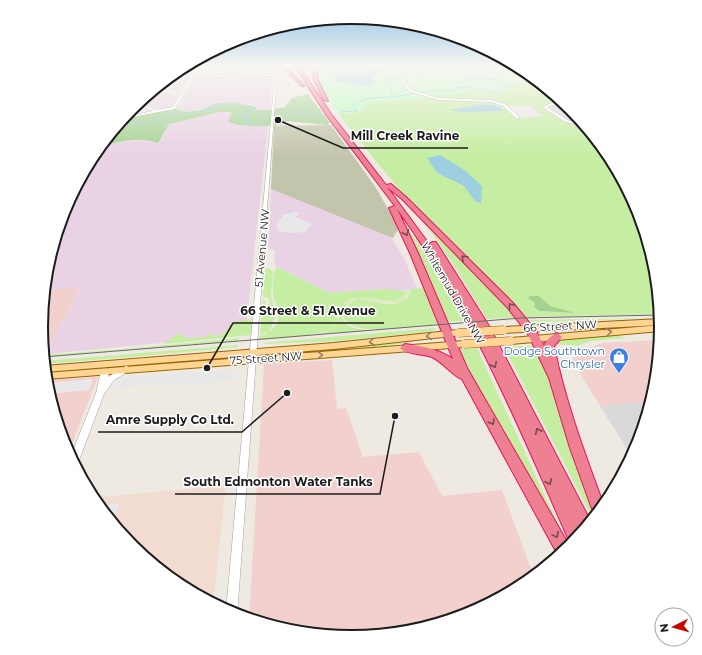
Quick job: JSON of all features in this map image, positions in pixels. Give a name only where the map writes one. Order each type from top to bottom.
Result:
[{"type":"highway","name":"Whitemud Drive NW","points":[[316,97],[441,256],[484,326],[583,523]]},
{"type":"highway","name":"Whitemud Drive NW","points":[[322,97],[386,185],[433,256],[466,312],[514,406],[573,534]]},
{"type":"highway","points":[[324,97],[330,109]]},
{"type":"highway","points":[[386,185],[404,198],[492,285],[529,328],[555,378]]},
{"type":"highway","points":[[386,185],[451,345],[472,388],[562,546]]},
{"type":"highway","points":[[557,337],[549,344],[555,378],[576,448],[597,505]]},
{"type":"highway","points":[[405,348],[428,351],[442,355],[460,372],[472,388]]},
{"type":"main road","name":"66 Street NW","points":[[458,333],[654,322]]},
{"type":"main road","name":"66 Street NW","points":[[464,344],[654,329]]},
{"type":"main road","name":"75 Street NW","points":[[51,375],[127,369],[458,333]]},
{"type":"main road","name":"75 Street NW","points":[[50,369],[253,355],[348,354],[464,344]]},
{"type":"main road","points":[[105,371],[114,364]]},
{"type":"street","points":[[133,116],[174,108],[181,97]]},
{"type":"street","name":"51 Avenue NW","points":[[233,607],[275,97]]},
{"type":"street","points":[[432,97],[445,99],[491,100],[504,105],[518,118]]},
{"type":"street","points":[[556,104],[548,105],[546,108],[566,121],[573,121]]},
{"type":"street","points":[[144,106],[156,111]]},
{"type":"street","points":[[100,393],[111,378],[127,369]]},
{"type":"street","points":[[76,455],[100,393],[105,371]]},
{"type":"shaded area","points":[[154,97],[177,97],[171,106],[157,110],[146,103]]},
{"type":"shaded area","points":[[184,97],[271,97],[270,110],[257,110],[256,106],[246,103],[207,107],[187,112],[177,110]]},
{"type":"shaded area","points":[[557,105],[574,122],[550,110],[549,107]]},
{"type":"shaded area","points":[[506,106],[531,106],[543,116],[519,118]]},
{"type":"shaded area","points":[[220,112],[233,112],[257,126],[268,126],[245,335],[49,354],[48,348],[81,288],[50,289],[58,249],[79,193],[88,176],[109,144],[159,138],[169,124]]},
{"type":"shaded area","points":[[275,123],[326,127],[406,262],[417,289],[396,291],[386,289],[329,293],[274,265],[275,251],[268,248]]},
{"type":"shaded area","points":[[331,125],[376,188],[399,228],[393,238],[271,189],[274,126]]},
{"type":"shaded area","points":[[295,212],[300,213],[295,217],[312,224],[306,231],[309,232],[290,233],[278,231],[276,224],[283,216],[282,215]]},
{"type":"shaded area","points":[[81,287],[48,348],[48,308],[50,289]]},
{"type":"shaded area","name":"Dodge Southtown Chrysler","points":[[654,340],[652,367],[645,402],[600,406],[572,360],[581,351],[602,343]]},
{"type":"shaded area","points":[[332,360],[337,409],[346,408],[363,457],[419,452],[442,496],[502,490],[532,571],[503,590],[467,608],[430,621],[391,628],[351,631],[311,628],[272,621],[249,614],[264,364]]},
{"type":"shaded area","points":[[236,370],[237,380],[114,388],[122,377]]},
{"type":"shaded area","points":[[98,377],[71,445],[58,406],[52,380]]},
{"type":"shaded area","points":[[93,379],[89,390],[55,393],[52,382]]},
{"type":"shaded area","points":[[645,402],[628,451],[600,406]]},
{"type":"shaded area","points":[[226,485],[214,598],[182,580],[151,556],[123,528],[100,497]]},
{"type":"shaded area","points":[[119,503],[115,518],[110,512],[105,504]]},
{"type":"green space","points":[[310,97],[330,123],[327,125],[288,121],[275,126],[238,125],[228,122],[232,112],[220,112],[169,124],[158,143],[136,140],[109,145],[133,116],[178,108],[177,110],[187,112],[204,109],[213,104],[233,102],[256,107],[257,110],[270,110],[285,107],[292,98]]},
{"type":"green space","points":[[328,97],[425,97],[416,99],[382,100],[366,105],[367,107],[359,111],[344,114],[343,112],[337,112]]},
{"type":"green space","points":[[425,97],[548,97],[551,99],[556,104],[544,105],[543,108],[568,123],[577,125],[603,159],[623,193],[638,230],[649,268],[654,314],[524,317],[488,277],[436,228],[400,190],[337,112],[347,114],[359,111],[367,107],[365,105],[382,100],[416,99]],"holes":[[[535,303],[573,313],[539,311],[534,307]]]},
{"type":"green space","points":[[422,220],[518,317],[487,319],[446,253]]},
{"type":"green space","points":[[403,222],[421,247],[464,321],[445,322]]},
{"type":"green space","points":[[265,267],[273,271],[271,295],[276,316],[269,332],[260,334],[263,300],[265,300],[265,305],[270,304],[269,298],[263,297]]},
{"type":"green space","points":[[277,267],[329,293],[386,289],[406,291],[403,297],[397,300],[390,301],[358,298],[347,301],[342,308],[335,325],[326,331],[297,337],[259,340],[259,336],[268,333],[277,323],[279,314],[274,298],[273,288],[274,276]]},
{"type":"green space","points":[[425,288],[438,324],[403,328],[374,329],[361,328],[351,325],[344,319],[345,311],[348,305],[353,302],[365,301],[394,304],[407,298],[411,289]]},
{"type":"green space","points":[[408,290],[409,291],[405,298],[393,302],[405,296]]},
{"type":"green space","points":[[530,296],[539,296],[550,306],[575,313],[539,311],[534,307],[535,303],[528,298]]},
{"type":"green space","points":[[364,299],[380,301],[354,301],[347,304],[342,315],[343,320],[348,326],[370,330],[315,335],[333,328],[337,324],[342,309],[345,305],[350,301]]},
{"type":"green space","points":[[654,318],[535,322],[528,320]]},
{"type":"green space","points":[[253,319],[251,335],[164,344],[178,333],[186,338],[204,338],[212,333],[217,337],[230,328],[229,327],[236,321]]},
{"type":"green space","points":[[437,328],[432,331],[340,341],[262,343]]},
{"type":"green space","points":[[617,335],[624,338],[590,341],[577,346],[554,344],[560,340]]},
{"type":"green space","points":[[239,338],[238,341],[49,357],[49,355]]},
{"type":"green space","points":[[412,339],[413,342],[366,349],[308,351]]},
{"type":"green space","points":[[238,345],[238,347],[117,358],[50,364],[49,361]]},
{"type":"green space","points":[[535,345],[547,369],[594,509],[590,514],[504,347]]},
{"type":"green space","points":[[477,348],[566,542],[564,544],[468,374],[459,349]]},
{"type":"water","points":[[486,104],[500,107],[504,111],[462,112],[449,110]]},
{"type":"water","points":[[440,155],[463,169],[482,186],[481,203],[475,201],[464,186],[437,173],[427,158]]},
{"type":"waterway","points":[[340,112],[357,111],[353,105],[367,98],[395,97]]},
{"type":"waterway","points":[[124,126],[140,122],[141,124],[160,121],[164,115],[170,112],[186,114],[213,110],[215,108],[211,106],[218,105],[219,107],[227,107],[231,103],[252,106],[255,108],[255,111],[238,116],[250,117],[245,119],[249,121],[243,123],[257,124],[263,118],[267,118]]},
{"type":"waterway","points":[[279,116],[288,117],[300,112],[305,116],[321,114]]},
{"type":"tram line","points":[[49,357],[521,318],[654,315]]},
{"type":"place","name":"Mill Creek Ravine","points":[[278,120]]},
{"type":"place","name":"66 Street & 51 Avenue","points":[[207,368]]},
{"type":"place","name":"Dodge Southtown Chrysler","points":[[619,374]]},
{"type":"place","name":"Amre Supply Co Ltd.","points":[[287,393]]},
{"type":"place","name":"South Edmonton Water Tanks","points":[[395,416]]}]
